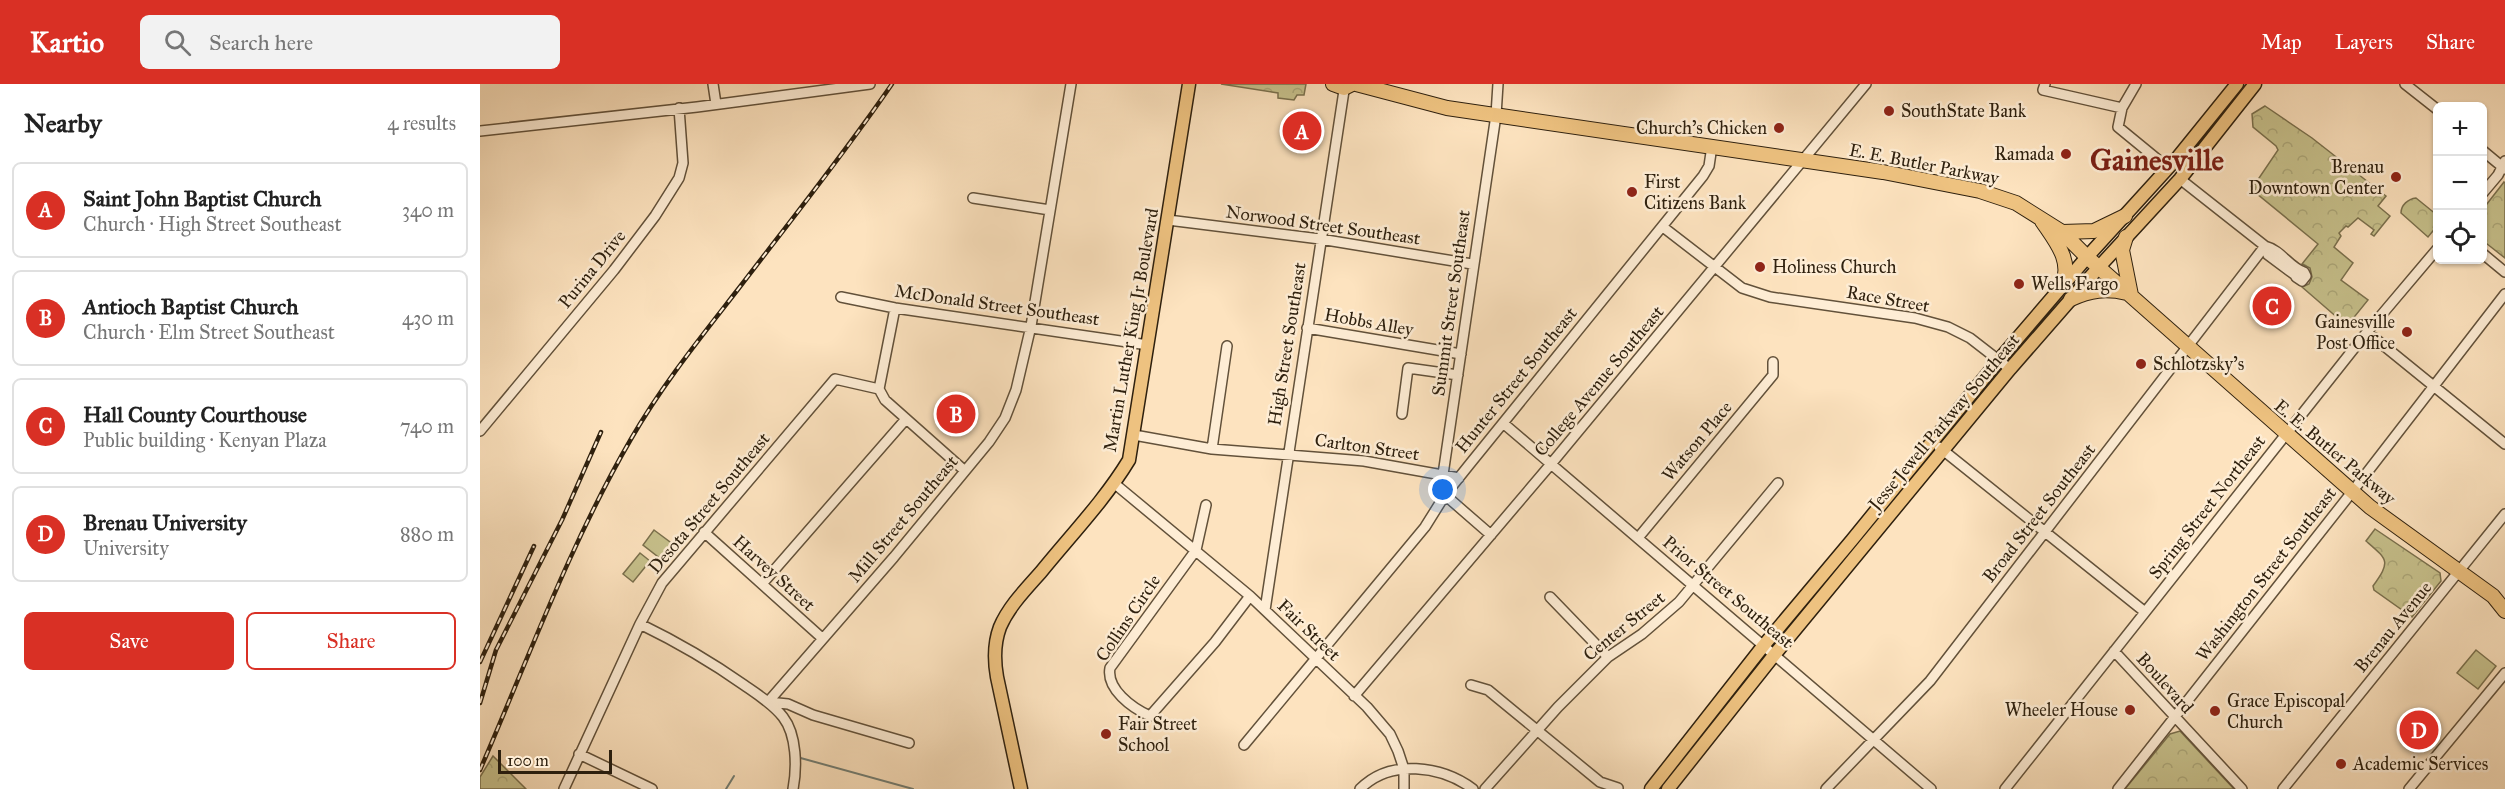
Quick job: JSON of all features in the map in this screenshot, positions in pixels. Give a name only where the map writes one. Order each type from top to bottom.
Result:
[{"type":"highway","name":"E. E. Butler Parkway","points":[[1346,85],[1424,103],[1496,115],[1883,172],[1980,191],[2016,203],[2062,231],[2087,257],[2352,492],[2499,597],[2505,611]]},
{"type":"highway","points":[[2037,214],[2064,258],[2066,271],[2062,286]]},
{"type":"highway","points":[[2062,231],[2094,231],[2125,216]]},
{"type":"highway","points":[[2071,299],[2097,290],[2112,290],[2132,295],[2122,250],[2126,237]]},
{"type":"main road","name":"Martin Luther King Jr Boulevard","points":[[1021,789],[994,662],[1000,627],[1016,601],[1115,484],[1129,460],[1189,84]]},
{"type":"main road","name":"Jesse Jewell Parkway Southeast","points":[[1651,789],[1764,645],[1998,361],[2087,257],[2168,168],[2237,84]]},
{"type":"main road","name":"Jesse Jewell Parkway Southeast","points":[[1668,789],[1775,654],[2010,369],[2180,179],[2255,84]]},
{"type":"street","points":[[713,84],[716,104]]},
{"type":"street","points":[[480,131],[870,84]]},
{"type":"street","name":"Mill Street Southeast","points":[[768,702],[965,471],[1005,418],[1016,390],[1031,326],[1071,84]]},
{"type":"street","name":"Summit Street Southeast","points":[[1445,495],[1440,488],[1496,115],[1498,84]]},
{"type":"street","name":"College Avenue Southeast","points":[[1354,696],[1551,464],[1866,84]]},
{"type":"street","points":[[2045,84],[2043,90],[2122,108]]},
{"type":"street","points":[[2136,84],[2122,108],[2118,127],[2168,168]]},
{"type":"street","points":[[2405,84],[2433,106]]},
{"type":"street","name":"High Street Southeast","points":[[1265,609],[1320,239],[1346,85]]},
{"type":"street","name":"Purina Drive","points":[[480,431],[614,270],[655,216],[679,178],[683,163],[679,108]]},
{"type":"street","name":"Hunter Street Southeast","points":[[1244,745],[1425,527],[1445,495],[1703,176],[1709,166],[1712,146]]},
{"type":"street","points":[[2487,153],[2504,165],[2487,187]]},
{"type":"street","points":[[2180,179],[2265,246],[2268,255],[2297,273]]},
{"type":"street","points":[[973,198],[1050,210]]},
{"type":"street","name":"Norwood Street Southeast","points":[[1168,220],[1320,239],[1472,264]]},
{"type":"street","name":"Race Street","points":[[1663,226],[1742,288],[1755,293],[1915,318],[1948,327],[1970,339],[2010,369]]},
{"type":"street","name":"Broad Street Southeast","points":[[1826,789],[1930,681],[2265,246]]},
{"type":"street","name":"Spring Street Northeast","points":[[2005,789],[2367,332],[2433,254]]},
{"type":"street","points":[[2487,257],[2505,272]]},
{"type":"street","name":"Washington Street Southeast","points":[[2118,789],[2505,294]]},
{"type":"street","name":"McDonald Street Southeast","points":[[841,297],[895,308],[1031,326],[1148,345]]},
{"type":"street","points":[[895,308],[879,388],[885,400],[965,471]]},
{"type":"street","name":"Hobbs Alley","points":[[1307,328],[1461,354]]},
{"type":"street","points":[[2367,332],[2505,444]]},
{"type":"street","points":[[1212,449],[1227,345]]},
{"type":"street","name":"Watson Place","points":[[1638,538],[1773,375],[1773,362]]},
{"type":"street","points":[[1402,414],[1408,368],[1458,375]]},
{"type":"street","name":"Desota Street Southeast","points":[[564,789],[640,624],[662,583],[835,379],[879,388]]},
{"type":"street","points":[[762,584],[906,419]]},
{"type":"street","name":"Prior Street Southeast","points":[[1503,423],[1931,789]]},
{"type":"street","name":"Carlton Street","points":[[1134,435],[1212,449],[1364,461],[1459,478]]},
{"type":"street","points":[[1932,442],[2145,612]]},
{"type":"street","name":"Center Street","points":[[1485,789],[1538,729],[1608,657],[1665,615],[1695,586],[1778,483]]},
{"type":"street","name":"Fair Street","points":[[1115,484],[1251,596],[1314,659],[1367,707],[1390,735],[1404,770]]},
{"type":"street","points":[[1445,495],[1491,535]]},
{"type":"street","points":[[1196,550],[1206,505]]},
{"type":"street","name":"Brenau Avenue","points":[[2283,789],[2505,514]]},
{"type":"street","name":"Harvey Street","points":[[704,532],[822,638]]},
{"type":"street","name":"Collins Circle","points":[[1196,550],[1110,668],[1109,677],[1112,687],[1150,716],[1251,596]]},
{"type":"street","points":[[1550,597],[1608,657]]},
{"type":"street","points":[[640,624],[708,659],[768,702],[783,717],[789,728],[795,771],[793,789]]},
{"type":"street","name":"Boulevard","points":[[2114,651],[2242,789]]},
{"type":"street","points":[[2409,789],[2505,673]]},
{"type":"street","points":[[1471,685],[1488,690],[1600,782],[1618,788]]},
{"type":"street","points":[[768,702],[788,704],[813,715],[909,743]]},
{"type":"street","points":[[579,754],[652,789]]},
{"type":"street","points":[[1404,770],[1404,789]]},
{"type":"street","points":[[1360,789],[1374,777],[1404,770],[1443,772],[1473,789]]},
{"type":"green space","points":[[1221,84],[1306,84],[1304,95],[1297,95],[1294,100],[1278,98],[1278,93]]},
{"type":"green space","points":[[2265,106],[2312,138],[2386,196],[2378,206],[2390,216],[2374,236],[2371,234],[2374,230],[2358,218],[2339,233],[2341,236],[2334,247],[2353,263],[2341,280],[2368,300],[2347,326],[2302,287],[2309,284],[2312,277],[2310,268],[2302,264],[2318,244],[2256,193],[2255,184],[2278,150],[2253,127],[2252,114]]},
{"type":"green space","points":[[2504,182],[2505,258],[2487,244],[2487,204]]},
{"type":"green space","points":[[2416,198],[2433,212],[2433,231],[2428,237],[2401,213],[2402,207]]},
{"type":"green space","points":[[2375,529],[2440,573],[2441,581],[2412,617],[2374,590],[2373,586],[2384,566],[2383,557],[2366,541]]},
{"type":"green space","points":[[654,530],[678,548],[666,563],[643,545]]},
{"type":"green space","points":[[640,553],[650,561],[633,582],[623,574]]},
{"type":"green space","points":[[2476,650],[2496,666],[2478,689],[2457,673]]},
{"type":"green space","points":[[2180,731],[2234,789],[2125,789],[2170,734]]},
{"type":"green space","points":[[493,756],[526,789],[480,789],[480,777]]},
{"type":"waterway","points":[[797,757],[913,789]]},
{"type":"waterway","points":[[726,789],[734,776]]},
{"type":"railway","points":[[480,770],[588,519],[643,419],[682,362],[892,84]]},
{"type":"railway","points":[[480,703],[496,650],[562,520],[601,432]]},
{"type":"railway","points":[[480,662],[534,546]]},
{"type":"place","name":"SouthState Bank","points":[[1889,111]]},
{"type":"place","name":"Church's Chicken","points":[[1779,128]]},
{"type":"place","name":"Saint John Baptist Church","points":[[1302,131]]},
{"type":"place","name":"Ramada","points":[[2066,154]]},
{"type":"place","name":"Brenau Downtown Center","points":[[2396,177]]},
{"type":"place","name":"First Citizens Bank","points":[[1632,192]]},
{"type":"place","name":"Holiness Church","points":[[1760,267]]},
{"type":"place","name":"Wells Fargo","points":[[2019,284]]},
{"type":"place","name":"Hall County Courthouse","points":[[2272,306]]},
{"type":"place","name":"Gainesville Post Office","points":[[2407,332]]},
{"type":"place","name":"Schlotzsky's","points":[[2141,364]]},
{"type":"place","name":"Antioch Baptist Church","points":[[956,414]]},
{"type":"place","name":"Wheeler House","points":[[2130,710]]},
{"type":"place","name":"Grace Episcopal Church","points":[[2215,711]]},
{"type":"place","name":"Brenau University","points":[[2419,730]]},
{"type":"place","name":"Fair Street School","points":[[1106,734]]},
{"type":"place","name":"Academic Services","points":[[2341,764]]},
{"type":"district","name":"Gainesville","points":[[2157,160]]}]
